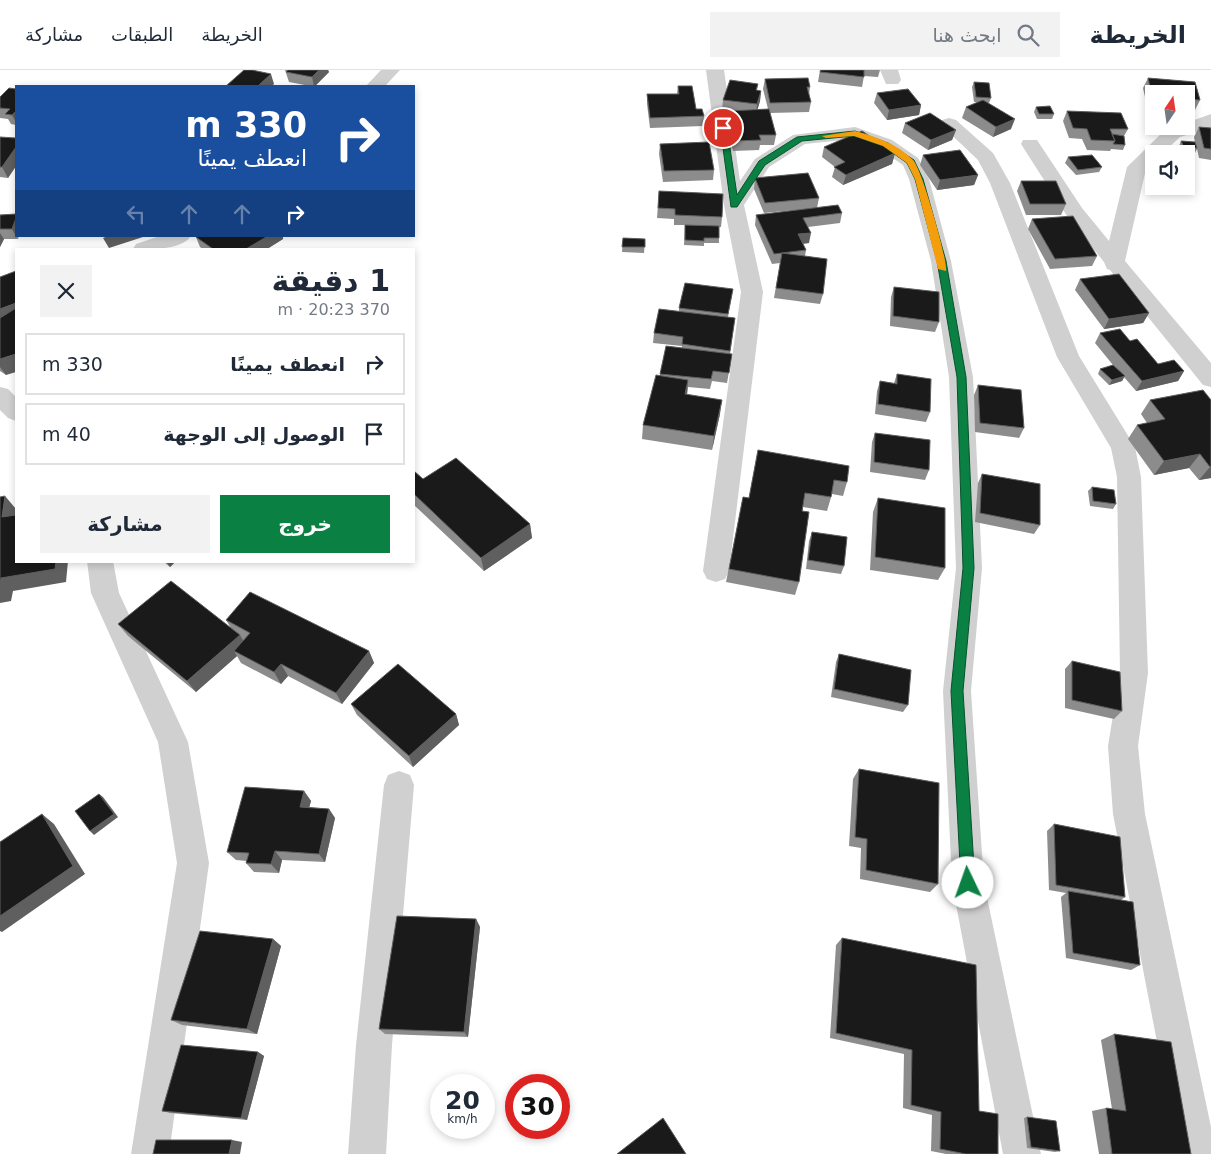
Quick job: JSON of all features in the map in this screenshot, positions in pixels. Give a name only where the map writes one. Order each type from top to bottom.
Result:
[{"type":"street","points":[[376,85],[391,70]]},
{"type":"street","points":[[715,70],[734,205],[752,292],[716,571]]},
{"type":"street","points":[[1114,264],[1137,167],[1173,133],[1204,124],[1211,119]]},
{"type":"street","points":[[949,124],[986,157],[1000,183],[1068,357],[1123,447],[1129,477],[1134,673],[1123,746],[1129,814],[1194,1135],[1203,1154]]},
{"type":"street","points":[[734,205],[762,163],[800,139],[855,133],[885,144],[911,162],[919,179],[942,261],[961,377],[969,568],[957,691],[968,883],[1022,1154]]},
{"type":"street","points":[[1030,144],[1074,212],[1114,264],[1211,379]]},
{"type":"street","points":[[146,248],[178,237]]},
{"type":"street","points":[[0,395],[15,411]]},
{"type":"street","points":[[100,563],[105,593],[173,742],[193,863],[150,1154]]},
{"type":"street","points":[[367,1154],[374,1045],[399,785]]},
{"type":"building","points":[[244,70],[271,74],[259,85],[227,85]]},
{"type":"building","points":[[288,70],[319,70],[312,77],[286,72]]},
{"type":"building","points":[[821,70],[864,70],[864,77],[820,72]]},
{"type":"building","points":[[808,78],[810,87],[807,87],[811,102],[770,103],[765,79]]},
{"type":"building","points":[[1148,78],[1195,82],[1200,100],[1195,100],[1195,85],[1150,85]]},
{"type":"building","points":[[730,80],[758,84],[756,90],[761,91],[757,104],[723,100]]},
{"type":"building","points":[[974,82],[989,83],[991,98],[976,97]]},
{"type":"building","points":[[678,86],[692,86],[696,109],[702,109],[704,116],[650,118],[647,94],[679,94]]},
{"type":"building","points":[[9,88],[15,89],[15,112],[12,115],[5,114],[10,109],[0,108],[0,97]]},
{"type":"building","points":[[908,89],[921,105],[889,110],[877,93]]},
{"type":"building","points":[[983,100],[1015,119],[996,127],[966,107]]},
{"type":"building","points":[[1050,106],[1054,114],[1039,114],[1036,107]]},
{"type":"building","points":[[769,109],[776,135],[759,135],[761,140],[734,141],[727,111]]},
{"type":"building","points":[[1067,111],[1121,113],[1128,129],[1110,129],[1115,141],[1091,140],[1087,129],[1073,128]]},
{"type":"building","points":[[930,113],[956,130],[931,140],[905,123]]},
{"type":"building","points":[[1199,127],[1211,128],[1211,149],[1204,148]]},
{"type":"building","points":[[862,131],[895,153],[846,175],[834,167],[845,162],[824,147]]},
{"type":"building","points":[[1112,134],[1124,136],[1125,145],[1113,144],[1115,141]]},
{"type":"building","points":[[0,137],[15,138],[15,148],[2,167],[0,167]]},
{"type":"building","points":[[1181,141],[1195,142],[1197,148],[1195,148],[1195,145],[1183,145]]},
{"type":"building","points":[[709,142],[714,170],[664,171],[660,144]]},
{"type":"building","points":[[960,150],[978,175],[940,180],[923,155]]},
{"type":"building","points":[[1092,155],[1102,167],[1078,170],[1068,157]]},
{"type":"building","points":[[808,173],[819,198],[765,203],[755,178]]},
{"type":"building","points":[[1021,181],[1056,181],[1066,204],[1030,204]]},
{"type":"building","points":[[659,191],[723,194],[722,217],[675,215],[675,209],[658,208]]},
{"type":"building","points":[[838,205],[842,213],[803,218],[811,233],[798,234],[806,250],[774,254],[756,215]]},
{"type":"building","points":[[15,214],[12,229],[0,229],[0,215]]},
{"type":"building","points":[[1073,216],[1097,256],[1055,259],[1032,219]]},
{"type":"building","points":[[685,225],[719,226],[719,238],[704,238],[704,241],[685,240]]},
{"type":"building","points":[[196,237],[266,237],[248,248],[212,248]]},
{"type":"building","points":[[623,238],[645,239],[645,247],[622,247]]},
{"type":"building","points":[[782,253],[827,259],[823,294],[776,288]]},
{"type":"building","points":[[15,271],[15,303],[0,309],[0,277]]},
{"type":"building","points":[[1119,274],[1149,313],[1109,319],[1080,279]]},
{"type":"building","points":[[685,283],[733,289],[728,314],[679,308]]},
{"type":"building","points":[[894,287],[939,292],[939,322],[893,316]]},
{"type":"building","points":[[15,309],[15,354],[0,359],[0,318]]},
{"type":"building","points":[[659,309],[735,318],[730,351],[682,344],[683,337],[654,333]]},
{"type":"building","points":[[1120,329],[1130,341],[1137,339],[1158,364],[1174,360],[1184,371],[1142,381],[1100,333]]},
{"type":"building","points":[[666,346],[732,354],[729,373],[713,371],[711,379],[660,374]]},
{"type":"building","points":[[1113,365],[1125,376],[1112,380],[1100,369]]},
{"type":"building","points":[[897,374],[931,379],[930,412],[878,404],[880,381],[897,384]]},
{"type":"building","points":[[656,375],[688,380],[685,394],[722,400],[714,436],[643,425]]},
{"type":"building","points":[[978,385],[1021,390],[1024,428],[980,423]]},
{"type":"building","points":[[1203,390],[1211,400],[1211,466],[1200,454],[1164,461],[1137,425],[1165,419],[1150,400]]},
{"type":"building","points":[[875,433],[930,440],[929,470],[874,462]]},
{"type":"building","points":[[758,450],[849,466],[847,482],[834,480],[831,497],[805,493],[802,511],[809,512],[799,582],[729,569],[743,497],[749,498]]},
{"type":"building","points":[[456,458],[530,524],[481,558],[415,495],[415,472],[423,479]]},
{"type":"building","points":[[982,474],[1040,484],[1040,525],[980,513]]},
{"type":"building","points":[[1092,487],[1114,490],[1116,504],[1093,501]]},
{"type":"building","points":[[5,496],[2,517],[15,515],[15,563],[56,563],[55,569],[1,578],[0,585],[0,497]]},
{"type":"building","points":[[878,498],[945,508],[945,568],[875,557]]},
{"type":"building","points":[[812,532],[847,537],[844,566],[808,560]]},
{"type":"building","points":[[171,581],[240,635],[187,681],[118,624]]},
{"type":"building","points":[[250,592],[369,651],[336,693],[281,664],[274,672],[234,651],[250,633],[226,620]]},
{"type":"building","points":[[839,654],[911,670],[908,705],[834,689]]},
{"type":"building","points":[[1072,661],[1120,672],[1122,711],[1072,700]]},
{"type":"building","points":[[398,664],[456,714],[409,756],[351,704]]},
{"type":"building","points":[[859,769],[939,783],[938,884],[866,870],[867,839],[855,837]]},
{"type":"building","points":[[245,787],[304,791],[300,807],[329,809],[319,854],[275,851],[271,864],[246,863],[249,853],[227,852]]},
{"type":"building","points":[[99,794],[114,814],[90,831],[75,811]]},
{"type":"building","points":[[42,814],[73,866],[0,916],[0,842]]},
{"type":"building","points":[[1054,824],[1120,837],[1125,897],[1056,885]]},
{"type":"building","points":[[1068,891],[1133,902],[1140,965],[1073,953]]},
{"type":"building","points":[[397,916],[476,919],[464,1032],[379,1029]]},
{"type":"building","points":[[200,931],[273,939],[247,1029],[171,1020]]},
{"type":"building","points":[[842,938],[976,965],[979,1111],[998,1114],[998,1154],[966,1154],[940,1149],[941,1112],[911,1105],[912,1050],[836,1033]]},
{"type":"building","points":[[1114,1034],[1171,1042],[1191,1154],[1112,1154],[1106,1108],[1126,1111]]},
{"type":"building","points":[[181,1045],[258,1052],[241,1118],[162,1111]]},
{"type":"building","points":[[1027,1117],[1056,1121],[1060,1151],[1031,1147]]},
{"type":"building","points":[[663,1118],[686,1154],[617,1154]]},
{"type":"building","points":[[156,1140],[232,1140],[229,1154],[153,1154]]},
{"type":"slow traffic","points":[[826,136],[855,133],[885,144],[911,162],[919,179],[943,269]]},
{"type":"route","points":[[723,128],[734,205],[762,163],[800,139],[855,133],[885,144],[911,162],[919,179],[942,261],[961,377],[965,433],[969,568],[957,691],[968,883]]}]
